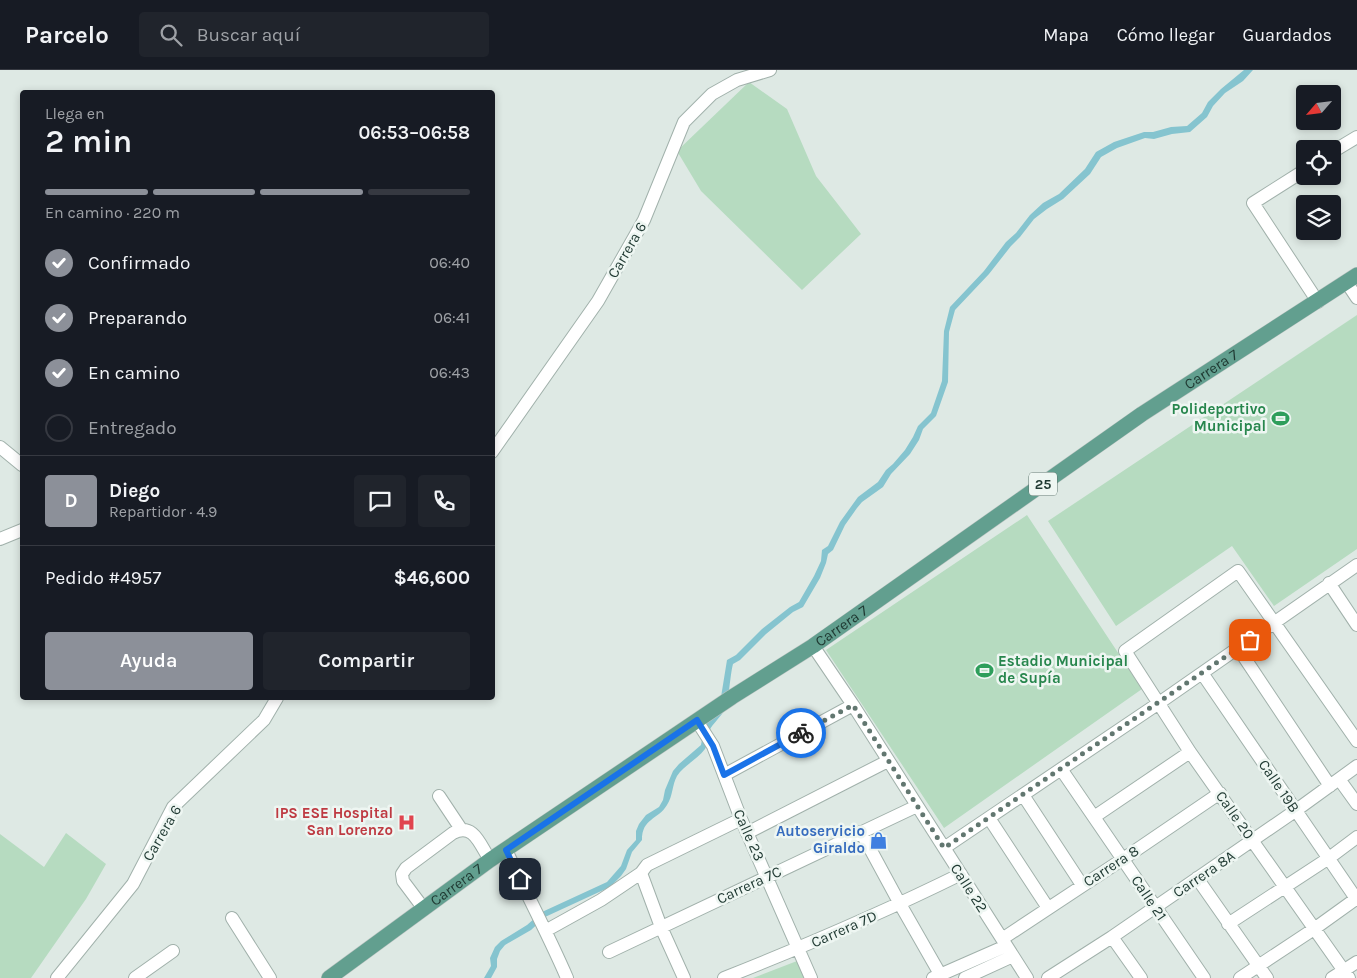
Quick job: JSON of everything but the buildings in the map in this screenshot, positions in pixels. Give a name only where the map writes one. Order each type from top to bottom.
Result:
[{"type":"main road","name":"Carrera 7","points":[[329,978],[490,860],[700,724],[713,710],[813,646],[1142,414],[1352,279]]},
{"type":"main road","name":"25","points":[[348,978],[374,945]]},
{"type":"street","name":"Carrera 6","points":[[495,448],[598,301],[644,220],[684,122],[712,94],[737,80],[770,70]]},
{"type":"street","points":[[1341,146],[1357,136]]},
{"type":"street","points":[[1296,176],[1253,203],[1318,302]]},
{"type":"street","points":[[1352,279],[1357,298]]},
{"type":"street","points":[[0,447],[20,463]]},
{"type":"street","points":[[0,538],[20,531]]},
{"type":"street","points":[[944,848],[1357,565]]},
{"type":"street","name":"Calle 20","points":[[1274,623],[1238,571],[1125,651],[1190,752],[1346,974]]},
{"type":"street","points":[[1329,583],[1357,624]]},
{"type":"street","points":[[1274,623],[1357,740]]},
{"type":"street","name":"Calle 22","points":[[813,646],[853,705],[1027,978]]},
{"type":"street","points":[[1238,648],[1335,782],[1357,804]]},
{"type":"street","name":"Calle 19B","points":[[1202,672],[1357,899]]},
{"type":"street","name":"Carrera 6","points":[[57,978],[133,884],[173,807],[264,720],[276,700]]},
{"type":"street","points":[[724,775],[853,705]]},
{"type":"street","name":"Calle 23","points":[[700,724],[713,746],[741,819],[811,978]]},
{"type":"street","points":[[1094,817],[1190,752]]},
{"type":"street","points":[[747,832],[888,761]]},
{"type":"street","name":"Carrera 8A","points":[[1048,978],[1112,937],[1296,811],[1357,766]]},
{"type":"street","name":"Calle 21","points":[[1061,769],[1204,978]]},
{"type":"street","name":"Carrera 8","points":[[965,978],[1007,947],[1048,908],[1220,793]]},
{"type":"street","points":[[1023,795],[1082,885]]},
{"type":"street","points":[[439,796],[461,829]]},
{"type":"street","name":"Carrera 7C","points":[[609,952],[917,806]]},
{"type":"street","points":[[989,818],[1048,908]]},
{"type":"street","points":[[545,928],[601,900],[644,869],[741,819]]},
{"type":"street","points":[[424,908],[403,881],[402,874],[406,868],[461,829],[467,829],[472,833],[490,860]]},
{"type":"street","points":[[861,832],[937,976]]},
{"type":"street","points":[[1228,924],[1357,838]]},
{"type":"street","points":[[506,850],[568,978]]},
{"type":"street","points":[[644,869],[661,927],[684,978]]},
{"type":"street","name":"Carrera 7D","points":[[724,978],[900,904],[961,874]]},
{"type":"street","points":[[1197,878],[1267,978]]},
{"type":"street","points":[[1240,978],[1357,899]]},
{"type":"street","points":[[232,918],[270,978]]},
{"type":"street","points":[[1112,937],[1141,978]]},
{"type":"street","name":"Carrera 8","points":[[937,976],[1007,947]]},
{"type":"street","points":[[135,978],[174,951]]},
{"type":"street","points":[[1332,978],[1346,974],[1357,962]]},
{"type":"street","points":[[1064,967],[1072,978]]},
{"type":"green space","points":[[749,82],[787,109],[816,176],[861,234],[802,290],[701,191],[677,151]]},
{"type":"green space","name":"Polideportivo Municipal","points":[[1357,315],[1357,549],[1274,606],[1232,546],[1116,626],[1048,521]]},
{"type":"green space","name":"Estadio Municipal de Supía","points":[[1027,515],[1142,689],[944,828],[826,650]]},
{"type":"green space","points":[[66,833],[106,864],[86,899],[31,978],[0,978],[0,834],[44,867]]},
{"type":"green space","points":[[797,961],[804,978],[753,978]]},
{"type":"water","points":[[1244,70],[1253,70],[1243,81],[1225,93],[1213,106],[1207,117],[1190,132],[1154,139],[1145,138],[1117,148],[1101,157],[1090,174],[1063,199],[1034,219],[989,274],[955,310],[949,332],[948,382],[936,416],[923,429],[919,440],[910,454],[891,474],[883,487],[862,502],[845,525],[833,550],[828,554],[820,578],[803,607],[793,612],[766,634],[740,660],[733,664],[726,705],[709,731],[706,747],[677,776],[669,802],[645,827],[642,840],[632,852],[626,869],[610,887],[545,917],[531,930],[505,945],[500,951],[497,967],[491,978],[484,978],[491,966],[490,958],[495,947],[501,941],[527,925],[542,912],[607,882],[621,866],[627,850],[636,840],[636,831],[639,824],[646,815],[659,807],[663,800],[673,771],[701,745],[704,729],[721,697],[727,660],[736,655],[762,629],[799,602],[821,561],[822,550],[828,546],[840,522],[858,497],[878,482],[886,470],[905,450],[918,426],[931,413],[942,381],[944,331],[950,307],[984,271],[1030,215],[1043,203],[1059,194],[1085,169],[1096,152],[1114,142],[1144,132],[1187,126],[1202,113],[1208,102],[1221,89]]},
{"type":"way so far","points":[[801,733],[853,705],[944,848],[1250,640]]},
{"type":"place","name":"Polideportivo Municipal","points":[[1280,418]]},
{"type":"place","name":"Estadio Municipal de Supía","points":[[984,670]]},
{"type":"place","name":"IPS ESE Hospital San Lorenzo","points":[[407,822]]},
{"type":"place","name":"Autoservicio Giraldo","points":[[879,840]]},
{"type":"route","points":[[520,879],[506,850],[697,720],[713,746],[724,775],[801,733]]}]
